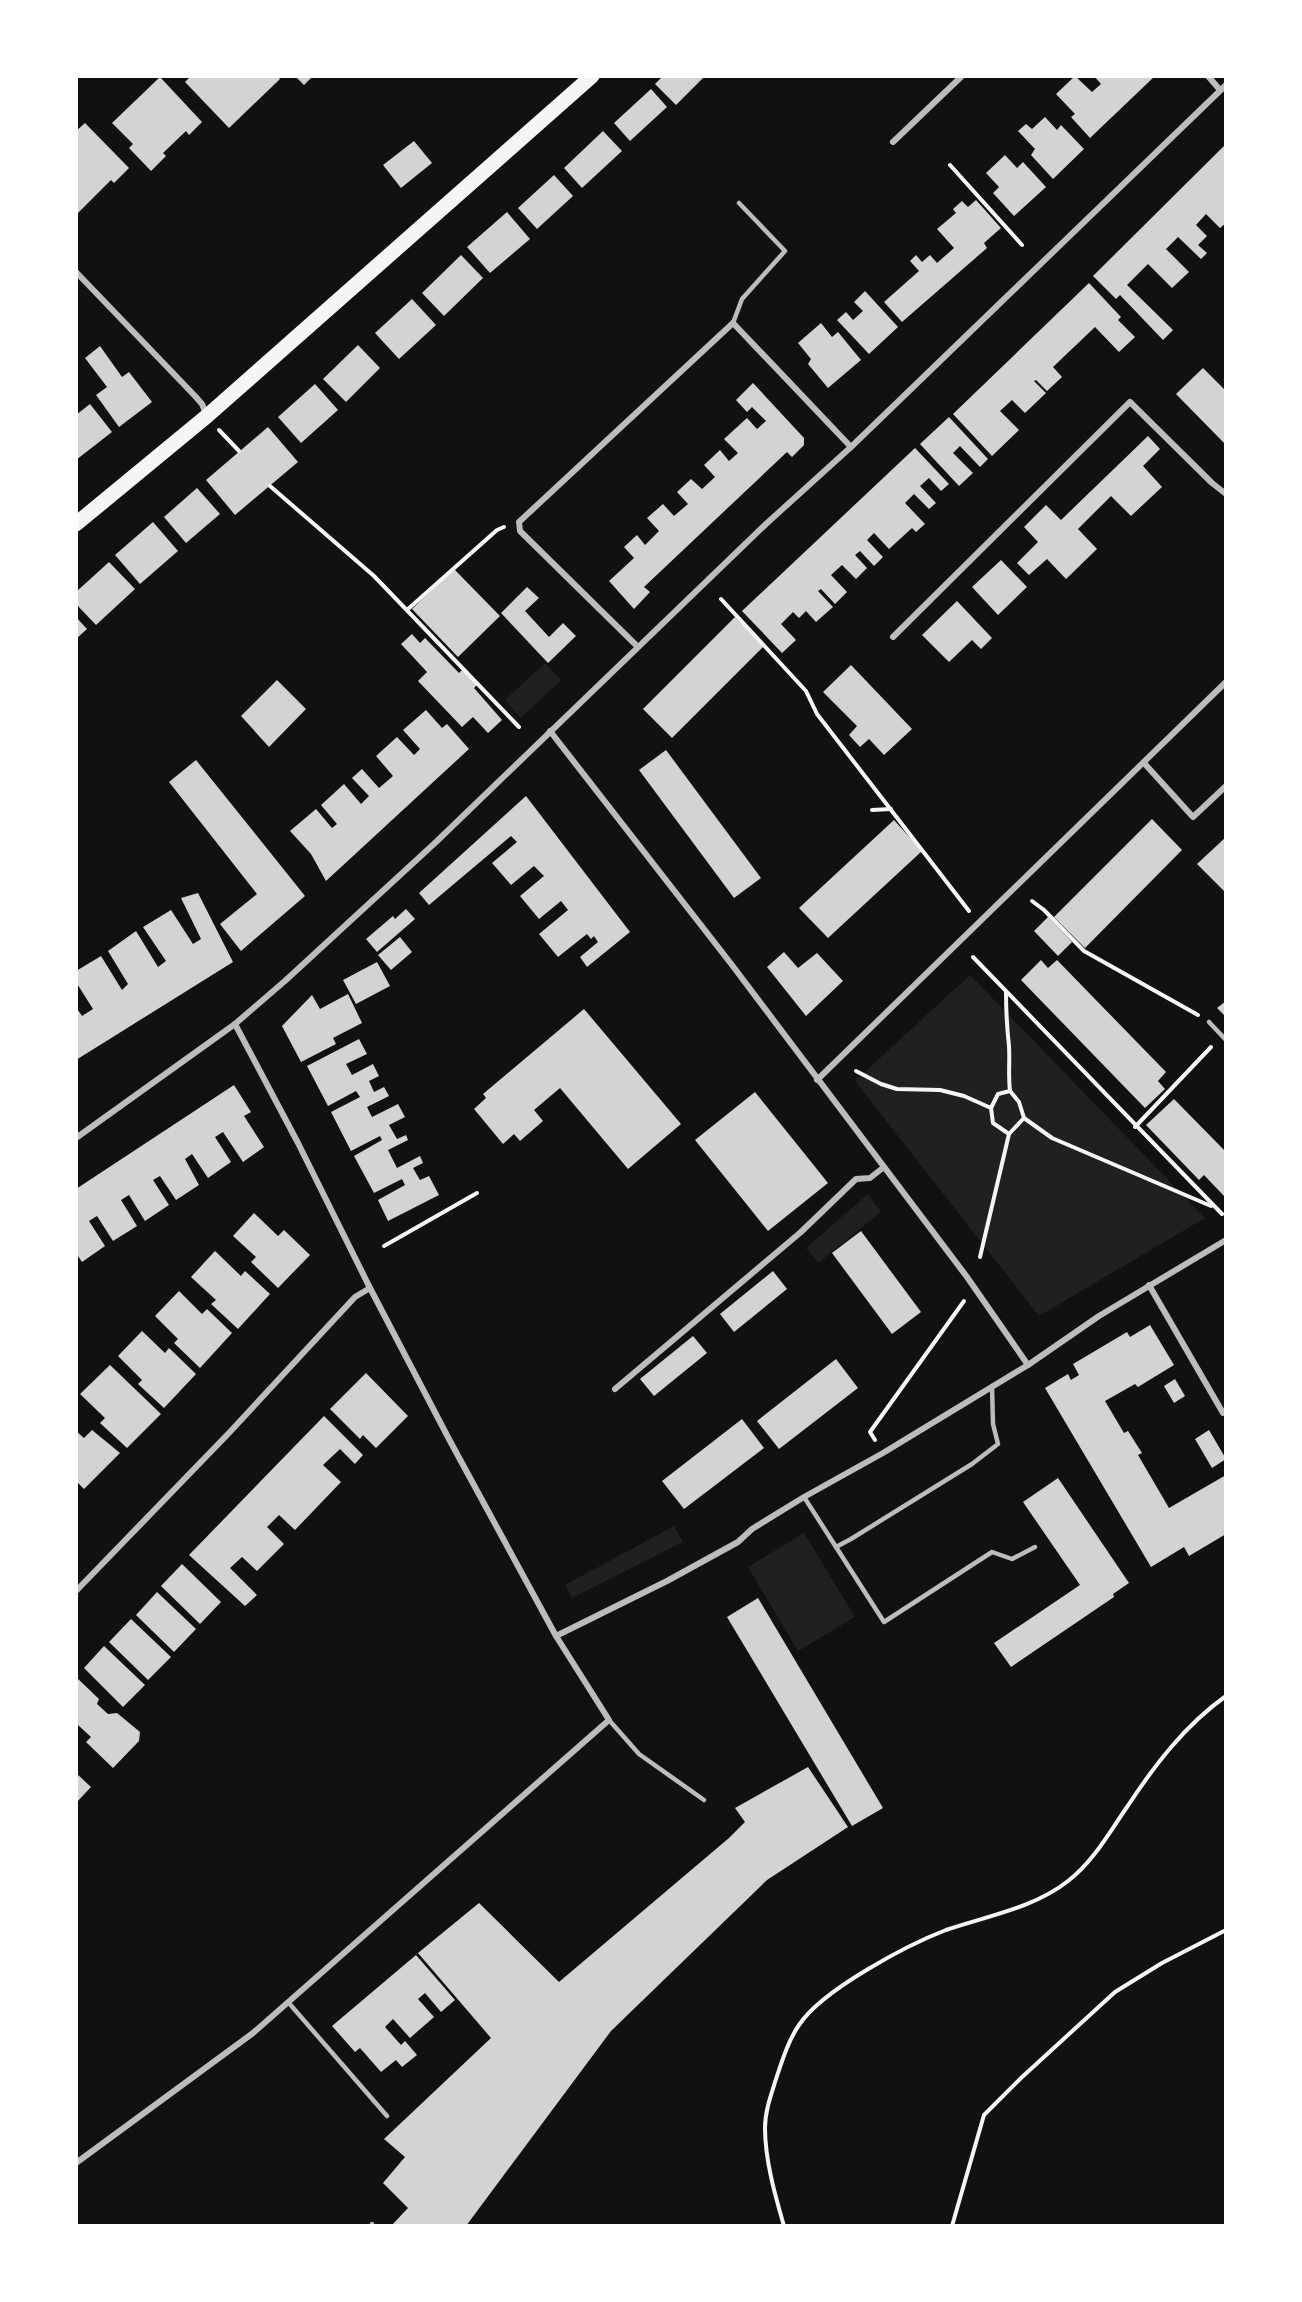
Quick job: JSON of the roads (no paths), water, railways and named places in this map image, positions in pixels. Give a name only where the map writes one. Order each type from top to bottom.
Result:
[{"type":"main road","points":[[76,524],[207,416],[592,76]]},
{"type":"street","points":[[892,142],[962,76]]},
{"type":"street","points":[[1208,76],[1223,92]]},
{"type":"street","points":[[76,1138],[235,1024],[286,980],[436,842],[766,524],[851,447],[1223,92],[1226,84]]},
{"type":"street","points":[[76,272],[195,396],[202,404],[207,416]]},
{"type":"street","points":[[638,647],[520,531],[519,522],[733,323],[851,447]]},
{"type":"street","points":[[893,637],[1130,402],[1226,494]]},
{"type":"street","points":[[817,1080],[1226,682]]},
{"type":"street","points":[[550,731],[732,964],[972,1285],[1028,1365]]},
{"type":"street","points":[[1144,763],[1193,817],[1226,786]]},
{"type":"street","points":[[76,2163],[253,2033],[609,1720],[556,1636],[370,1288],[298,1143],[235,1024]]},
{"type":"street","points":[[615,1389],[801,1232],[856,1179],[870,1178],[884,1167]]},
{"type":"street","points":[[556,1636],[667,1581],[738,1542],[752,1529],[804,1497],[884,1454],[1028,1365],[1099,1316],[1226,1240]]},
{"type":"street","points":[[1149,1286],[1223,1413],[1226,1412]]},
{"type":"street","points":[[76,1591],[228,1434],[355,1297],[370,1288]]},
{"type":"lane","points":[[733,323],[742,299],[784,251],[739,203]]},
{"type":"lane","points":[[1209,1022],[1223,1038]]},
{"type":"lane","points":[[836,1547],[972,1464],[998,1444],[993,1424],[993,1386]]},
{"type":"lane","points":[[804,1497],[884,1622],[992,1552],[1012,1559],[1035,1547]]},
{"type":"lane","points":[[609,1720],[639,1754],[704,1800]]},
{"type":"lane","points":[[288,2002],[387,2116]]}]
